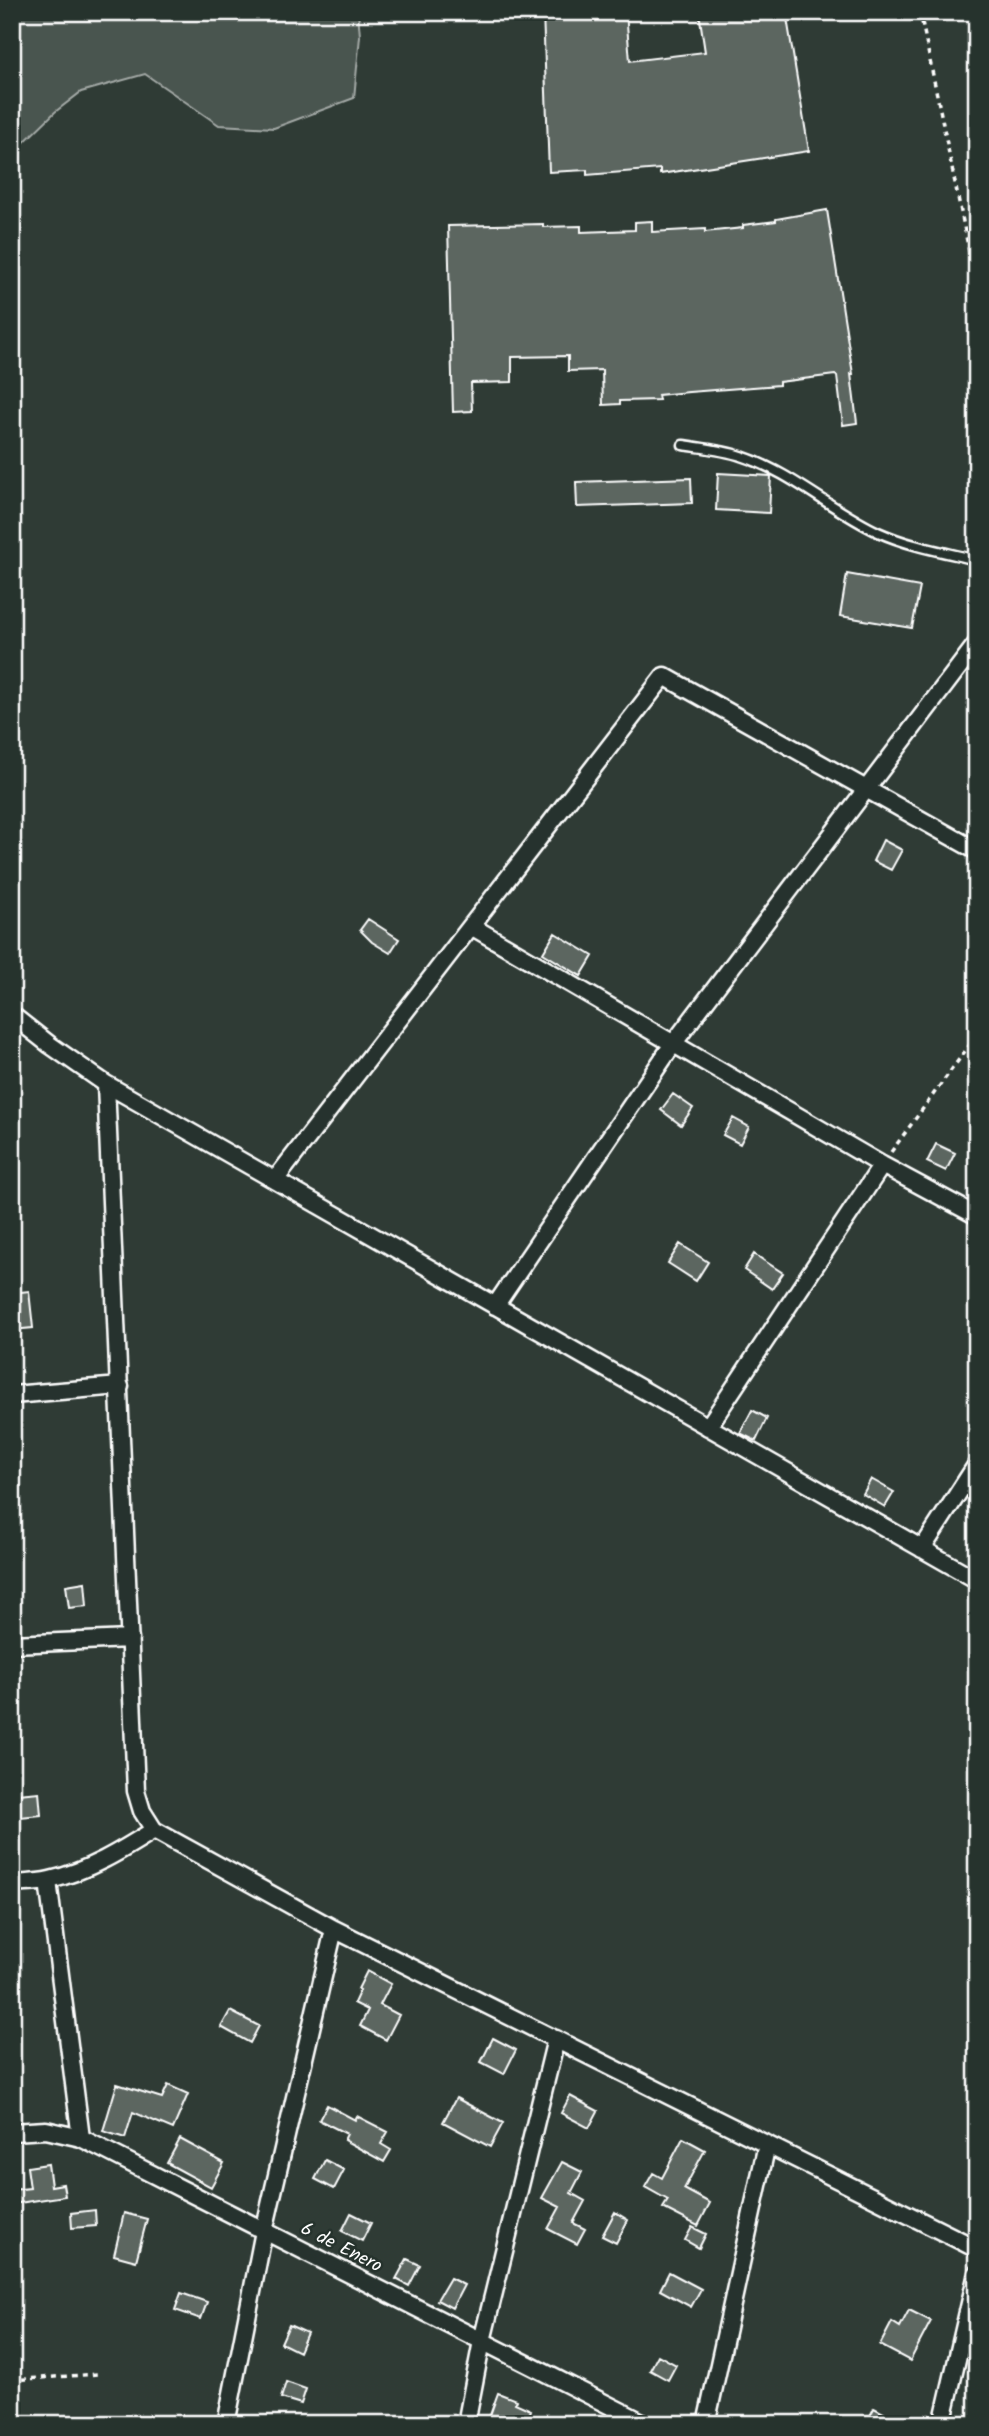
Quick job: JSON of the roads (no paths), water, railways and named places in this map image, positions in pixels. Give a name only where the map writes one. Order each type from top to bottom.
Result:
[{"type":"street","points":[[495,1306],[674,1044],[977,643]]},
{"type":"street","points":[[275,1180],[664,676],[977,851]]},
{"type":"street","points":[[471,926],[882,1165],[977,1216]]},
{"type":"street","points":[[12,1015],[106,1084],[977,1580]]},
{"type":"street","points":[[106,1084],[136,1791],[142,1811],[154,1830],[334,1929],[977,2249]]},
{"type":"street","points":[[708,1427],[882,1165]]},
{"type":"street","points":[[12,1395],[120,1386]]},
{"type":"street","points":[[922,1549],[977,1464]]},
{"type":"street","points":[[12,1644],[130,1639]]},
{"type":"street","points":[[12,1884],[48,1881],[76,1872],[115,1854],[154,1830]]},
{"type":"street","points":[[48,1881],[82,2138]]},
{"type":"street","points":[[226,2424],[264,2231],[334,1929]]},
{"type":"street","points":[[466,2424],[482,2341],[555,2039]]},
{"type":"street","name":"6 de Enero","points":[[12,2132],[46,2130],[82,2138],[646,2424]]},
{"type":"street","points":[[706,2424],[767,2144]]},
{"type":"street","points":[[943,2424],[977,2273]]},
{"type":"lane","points":[[683,445],[741,456],[797,483],[878,532],[910,544],[977,560]]}]
